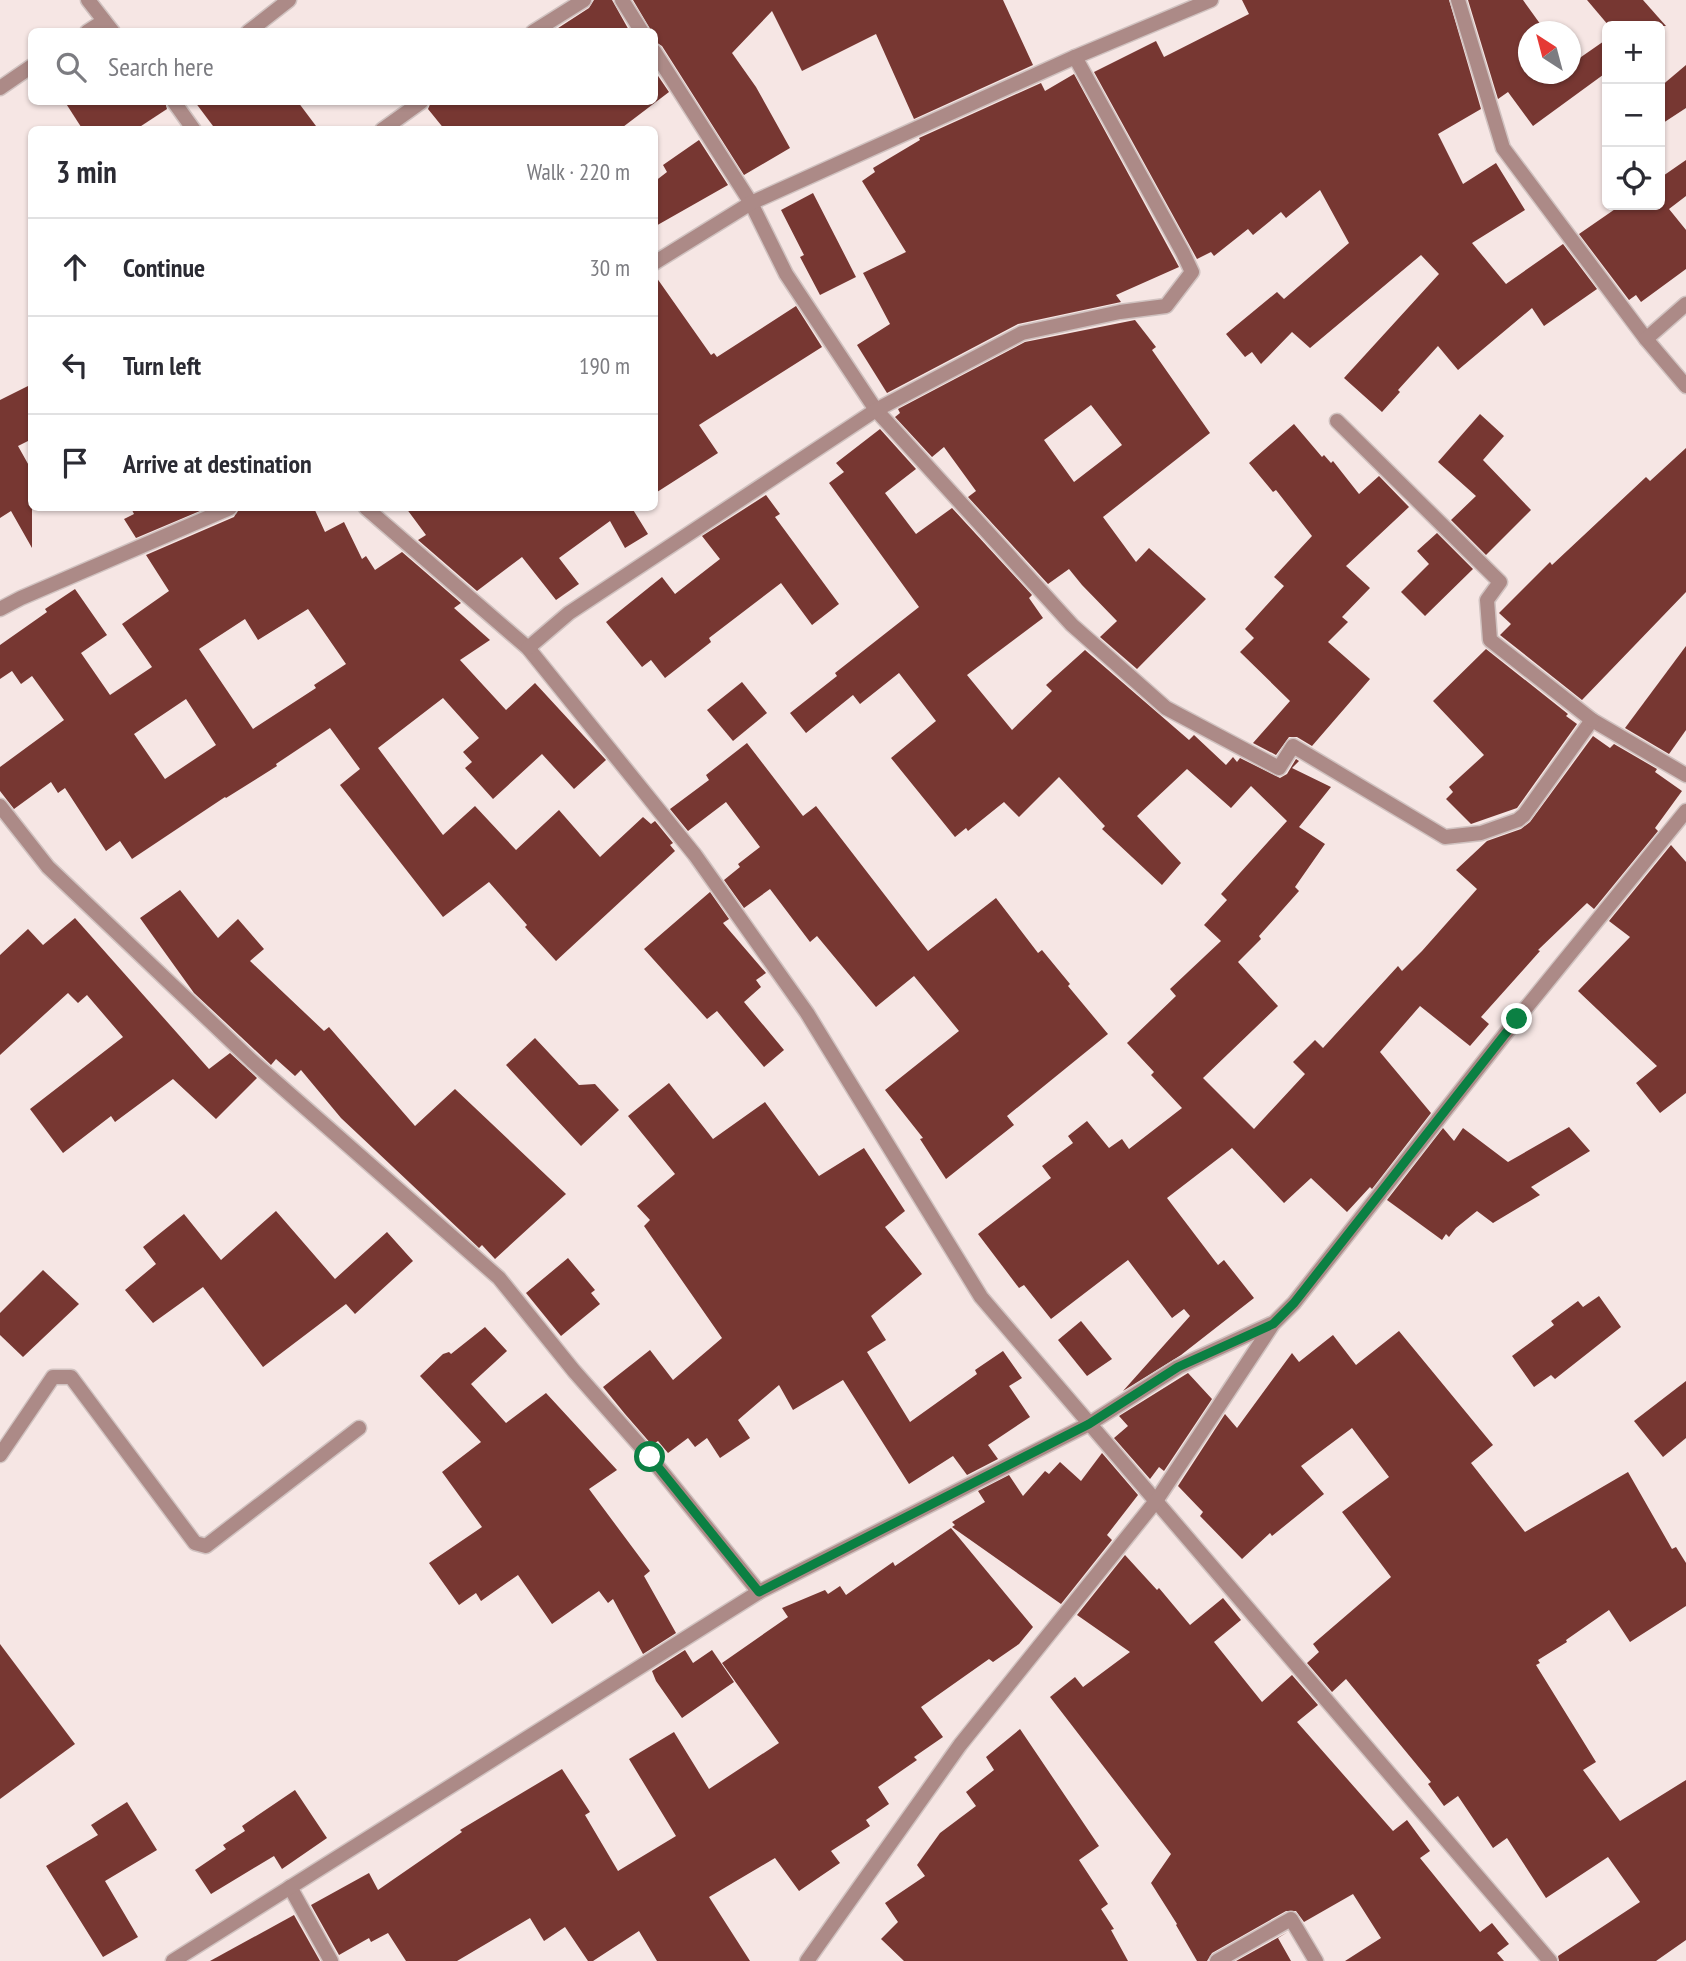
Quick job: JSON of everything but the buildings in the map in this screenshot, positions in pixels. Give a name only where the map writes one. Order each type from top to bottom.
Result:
[{"type":"street","points":[[88,0],[109,26]]},
{"type":"street","points":[[253,28],[289,0]]},
{"type":"street","points":[[539,28],[584,0]]},
{"type":"street","points":[[622,0],[640,28]]},
{"type":"street","points":[[658,261],[751,203],[1075,58],[1212,0]]},
{"type":"street","points":[[1458,0],[1503,148],[1646,340],[1686,386]]},
{"type":"street","points":[[658,57],[751,203],[786,274],[876,410],[1072,625],[1166,708],[1279,768],[1293,746],[1445,837],[1481,833],[1518,820],[1592,720]]},
{"type":"street","points":[[528,648],[569,613],[876,410],[1022,333],[1120,312],[1166,306],[1192,272],[1075,58]]},
{"type":"street","points":[[0,88],[28,69]]},
{"type":"street","points":[[176,105],[191,126]]},
{"type":"street","points":[[388,126],[417,105]]},
{"type":"street","points":[[1646,340],[1686,304]]},
{"type":"street","points":[[1337,421],[1500,582],[1487,600],[1490,640],[1592,720],[1686,775]]},
{"type":"street","points":[[0,610],[21,598],[223,511]]},
{"type":"street","points":[[369,511],[528,648],[695,855],[807,1013],[981,1297],[1550,1961]]},
{"type":"street","points":[[0,806],[48,867],[252,1061],[499,1278],[574,1371],[650,1457],[759,1592]]},
{"type":"street","points":[[807,1961],[960,1745],[1156,1501],[1273,1324],[1294,1303],[1517,1019],[1686,811]]},
{"type":"street","points":[[173,1961],[759,1592],[1089,1424],[1178,1367],[1273,1324]]},
{"type":"street","points":[[0,1455],[53,1377],[71,1377],[195,1543],[206,1546],[359,1427]]},
{"type":"street","points":[[290,1887],[331,1961]]},
{"type":"street","points":[[1217,1961],[1292,1919],[1316,1961]]},
{"type":"route","points":[[650,1457],[759,1592],[1089,1424],[1178,1367],[1273,1324],[1294,1303],[1517,1019]]}]
